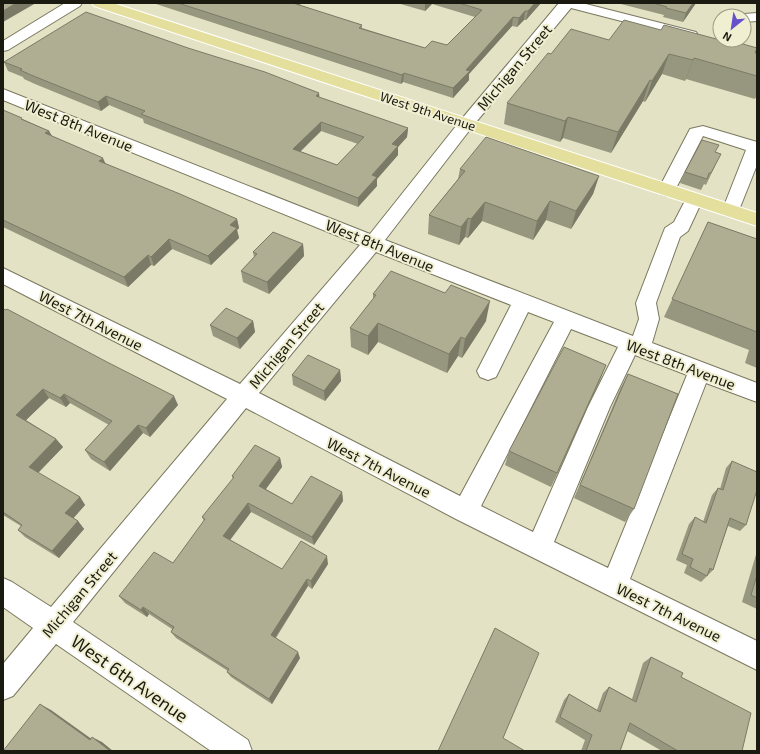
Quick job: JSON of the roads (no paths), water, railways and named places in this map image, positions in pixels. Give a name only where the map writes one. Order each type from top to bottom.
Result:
[{"type":"main road","name":"West 9th Avenue","points":[[99,3],[757,220]]},
{"type":"street","points":[[3,47],[74,3]]},
{"type":"street","points":[[567,3],[702,38]]},
{"type":"street","name":"Michigan Street","points":[[3,686],[243,396],[373,243],[466,124],[567,3]]},
{"type":"street","name":"West 8th Avenue","points":[[3,94],[373,243],[757,394]]},
{"type":"street","points":[[667,190],[696,133],[703,131],[756,147],[731,211]]},
{"type":"street","points":[[540,548],[599,407],[649,319],[646,303],[661,260],[672,233],[681,226],[694,199]]},
{"type":"street","name":"West 7th Avenue","points":[[3,276],[243,396],[465,511],[757,656]]},
{"type":"street","points":[[488,371],[523,302]]},
{"type":"street","points":[[465,511],[566,319]]},
{"type":"street","points":[[614,585],[700,371]]},
{"type":"street","name":"West 6th Avenue","points":[[3,590],[236,751]]}]
